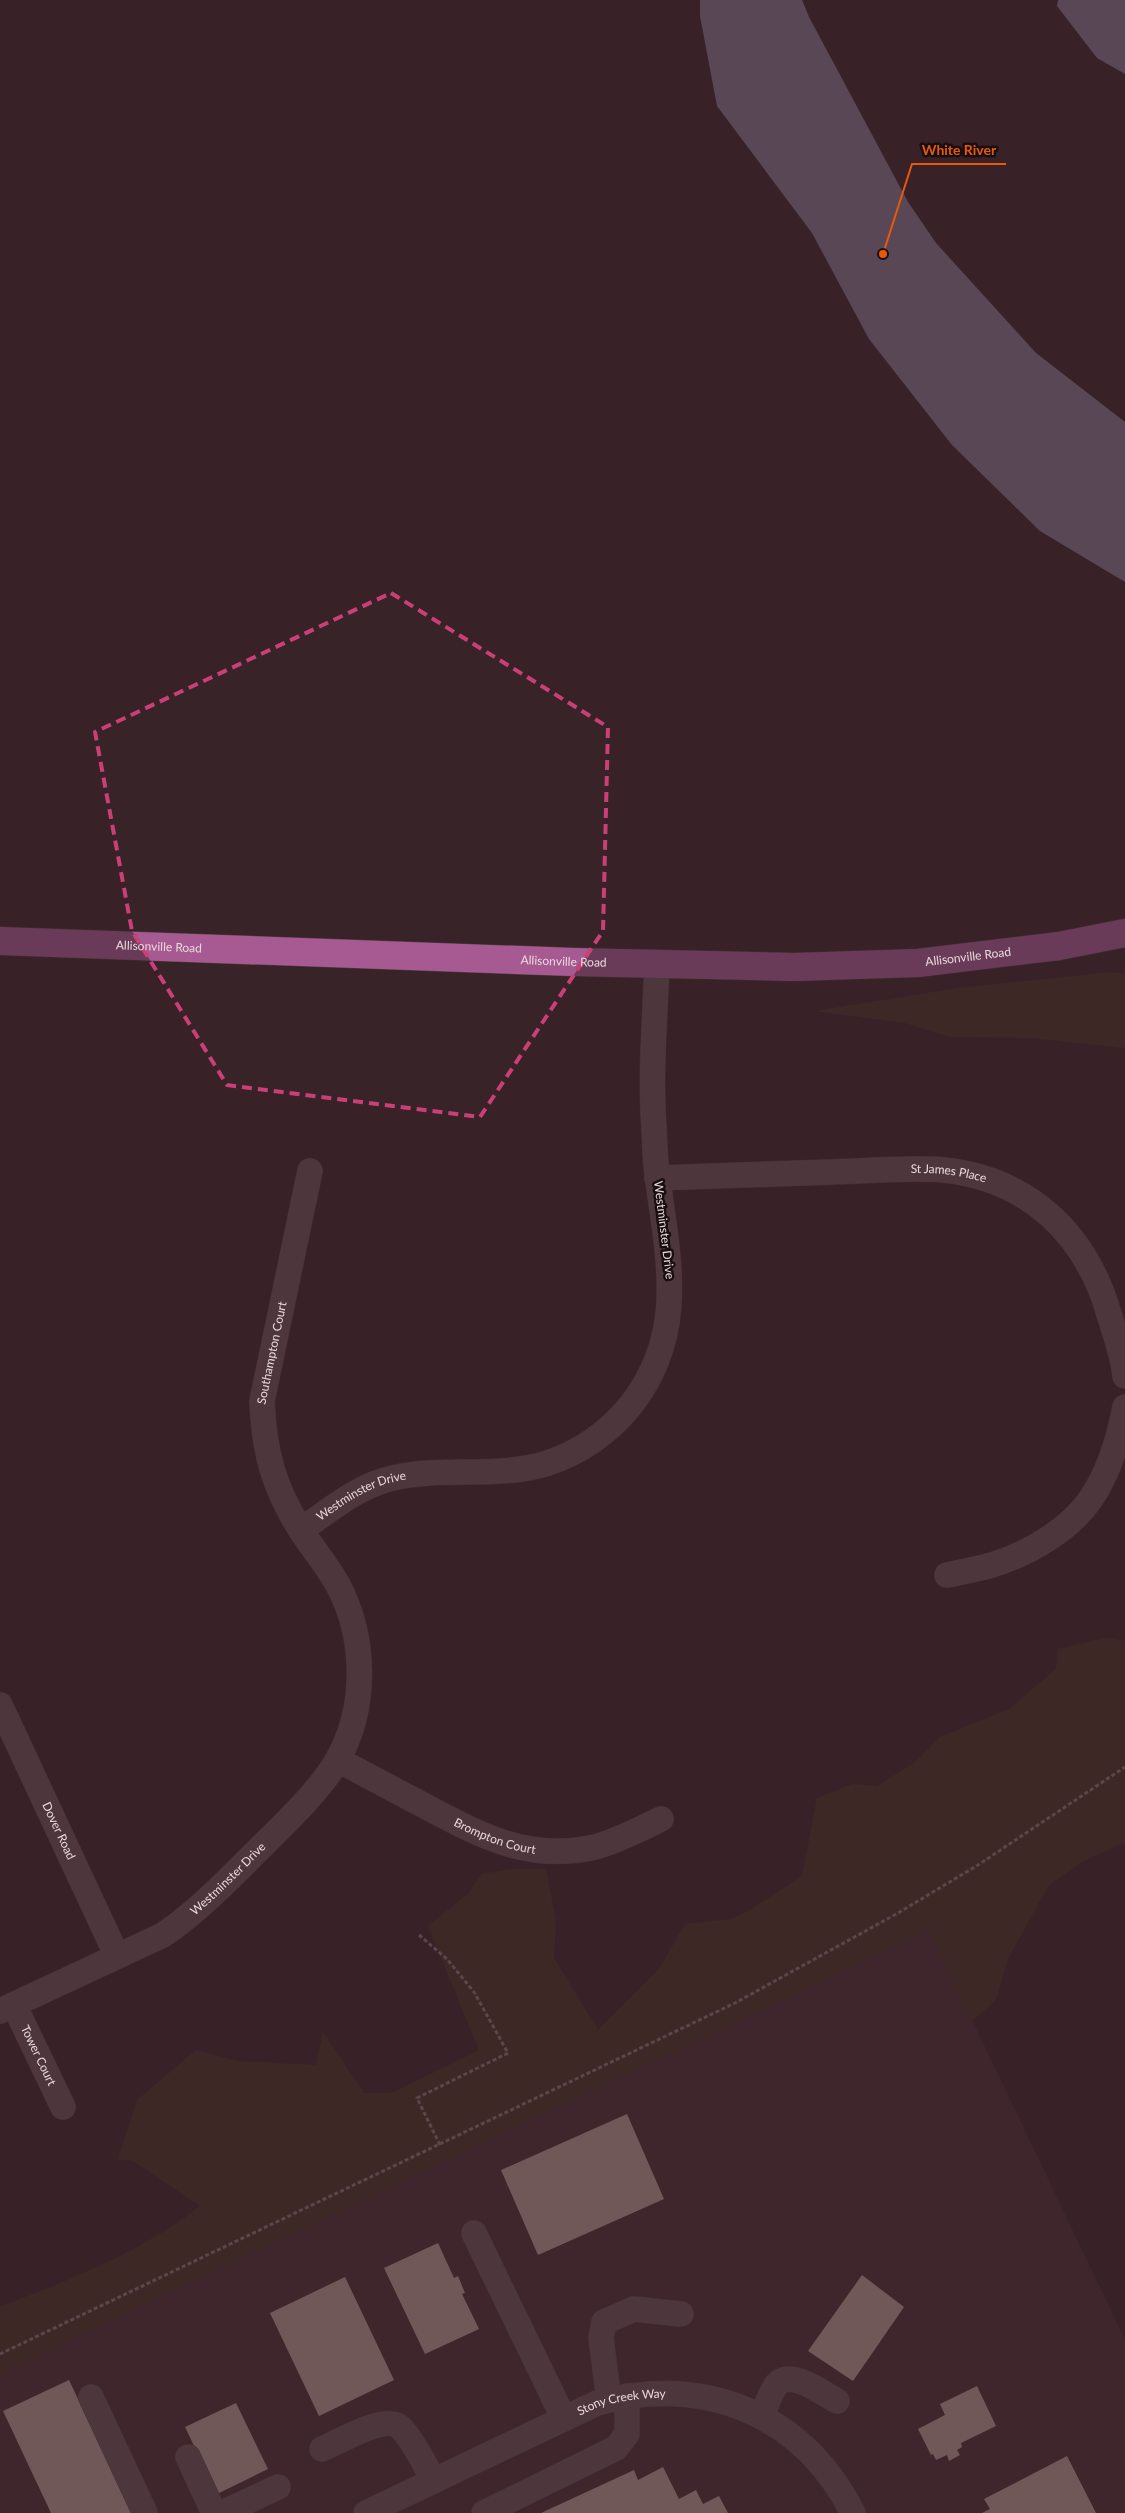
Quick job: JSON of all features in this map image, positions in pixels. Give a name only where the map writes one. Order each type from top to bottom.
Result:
[{"type":"main road","name":"Allisonville Road","points":[[0,941],[794,967],[918,963],[1059,946],[1125,933]]},
{"type":"street","name":"Westminster Drive","points":[[7,2008],[163,1935],[178,1925],[275,1833],[315,1789],[338,1760],[356,1712],[358,1641],[338,1585],[301,1530],[370,1486],[392,1478],[434,1472],[483,1472],[522,1468],[546,1464],[574,1453],[596,1439],[621,1418],[638,1395],[652,1371],[662,1348],[669,1318],[670,1266],[657,1178],[652,1105],[657,964]]},
{"type":"street","name":"St James Place","points":[[657,1178],[943,1170],[997,1182],[1028,1198],[1046,1211],[1081,1251],[1095,1274],[1106,1304],[1125,1376]]},
{"type":"street","name":"Southampton Court","points":[[301,1530],[274,1481],[263,1429],[262,1401],[310,1171]]},
{"type":"street","points":[[948,1575],[993,1564],[1032,1549],[1067,1524],[1090,1500],[1109,1464],[1121,1428],[1125,1407]]},
{"type":"street","name":"Dover Road","points":[[0,1704],[116,1956]]},
{"type":"street","name":"Brompton Court","points":[[338,1760],[476,1833],[505,1844],[534,1851],[562,1851],[595,1847],[662,1819]]},
{"type":"street","name":"Tower Court","points":[[7,2008],[63,2107]]},
{"type":"street","points":[[474,2233],[564,2419]]},
{"type":"street","points":[[484,2513],[616,2448],[627,2434],[601,2338],[604,2322],[634,2308],[681,2314]]},
{"type":"street","points":[[762,2417],[776,2386],[783,2379],[795,2379],[837,2401]]},
{"type":"street","name":"Stony Creek Way","points":[[366,2513],[564,2419],[618,2398],[650,2393],[692,2394],[729,2402],[762,2417],[806,2448],[823,2467],[853,2513]]},
{"type":"street","points":[[91,2397],[145,2513]]},
{"type":"street","points":[[322,2449],[376,2424],[390,2423],[400,2427],[434,2481]]},
{"type":"street","points":[[188,2457],[214,2513]]},
{"type":"street","points":[[222,2513],[278,2487]]},
{"type":"path","points":[[0,2354],[735,2003],[817,1959],[978,1865],[1125,1767]]},
{"type":"path","points":[[419,1935],[447,1959],[474,1992],[508,2053],[418,2098],[440,2145]]},
{"type":"highlighted area","points":[[391,593],[608,727],[603,931],[480,1117],[227,1085],[132,931],[95,732]]},
{"type":"shaded area","points":[[700,0],[802,0],[809,17],[908,202],[936,243],[1036,353],[1125,422],[1125,582],[1040,531],[952,445],[869,339],[812,233],[717,106],[700,16]]},
{"type":"shaded area","points":[[1058,0],[1125,0],[1125,74],[1097,58],[1057,6]]},
{"type":"shaded area","points":[[1112,972],[1125,974],[1125,1048],[1032,1038],[950,1037],[905,1023],[815,1011],[958,988]]},
{"type":"shaded area","points":[[1106,1638],[1125,1641],[1125,1842],[1080,1863],[1048,1886],[1008,1959],[996,2000],[972,2021],[929,1930],[0,2373],[0,2307],[129,2252],[177,2223],[200,2206],[133,2161],[118,2159],[137,2100],[196,2050],[237,2061],[316,2065],[323,2032],[364,2093],[392,2093],[479,2050],[428,1926],[469,1893],[482,1874],[512,1869],[546,1869],[556,1921],[554,1958],[598,2030],[659,1969],[685,1924],[731,1919],[750,1910],[802,1876],[817,1798],[852,1784],[877,1786],[914,1763],[940,1737],[1009,1709],[1056,1669],[1058,1649]]},
{"type":"shaded area","points":[[929,1930],[1125,2340],[1125,2513],[0,2513],[0,2373]]},
{"type":"building","points":[[627,2114],[664,2199],[538,2255],[501,2170]]},
{"type":"building","points":[[438,2243],[454,2278],[458,2276],[465,2293],[462,2294],[479,2329],[425,2354],[384,2268]]},
{"type":"building","points":[[862,2275],[904,2307],[853,2381],[808,2351]]},
{"type":"building","points":[[345,2277],[394,2380],[319,2416],[270,2313]]},
{"type":"building","points":[[69,2380],[132,2513],[51,2513],[3,2411]]},
{"type":"building","points":[[977,2386],[996,2426],[961,2443],[962,2447],[957,2450],[960,2455],[949,2461],[947,2455],[936,2460],[933,2454],[931,2455],[918,2429],[945,2415],[940,2404]]},
{"type":"building","points":[[236,2403],[268,2469],[217,2494],[185,2427]]},
{"type":"building","points":[[1067,2456],[1096,2513],[982,2513],[990,2509],[984,2499]]},
{"type":"building","points":[[663,2467],[679,2499],[696,2490],[703,2504],[719,2496],[728,2513],[541,2513],[634,2470],[638,2480]]},
{"type":"place","name":"White River","points":[[883,254]]}]
